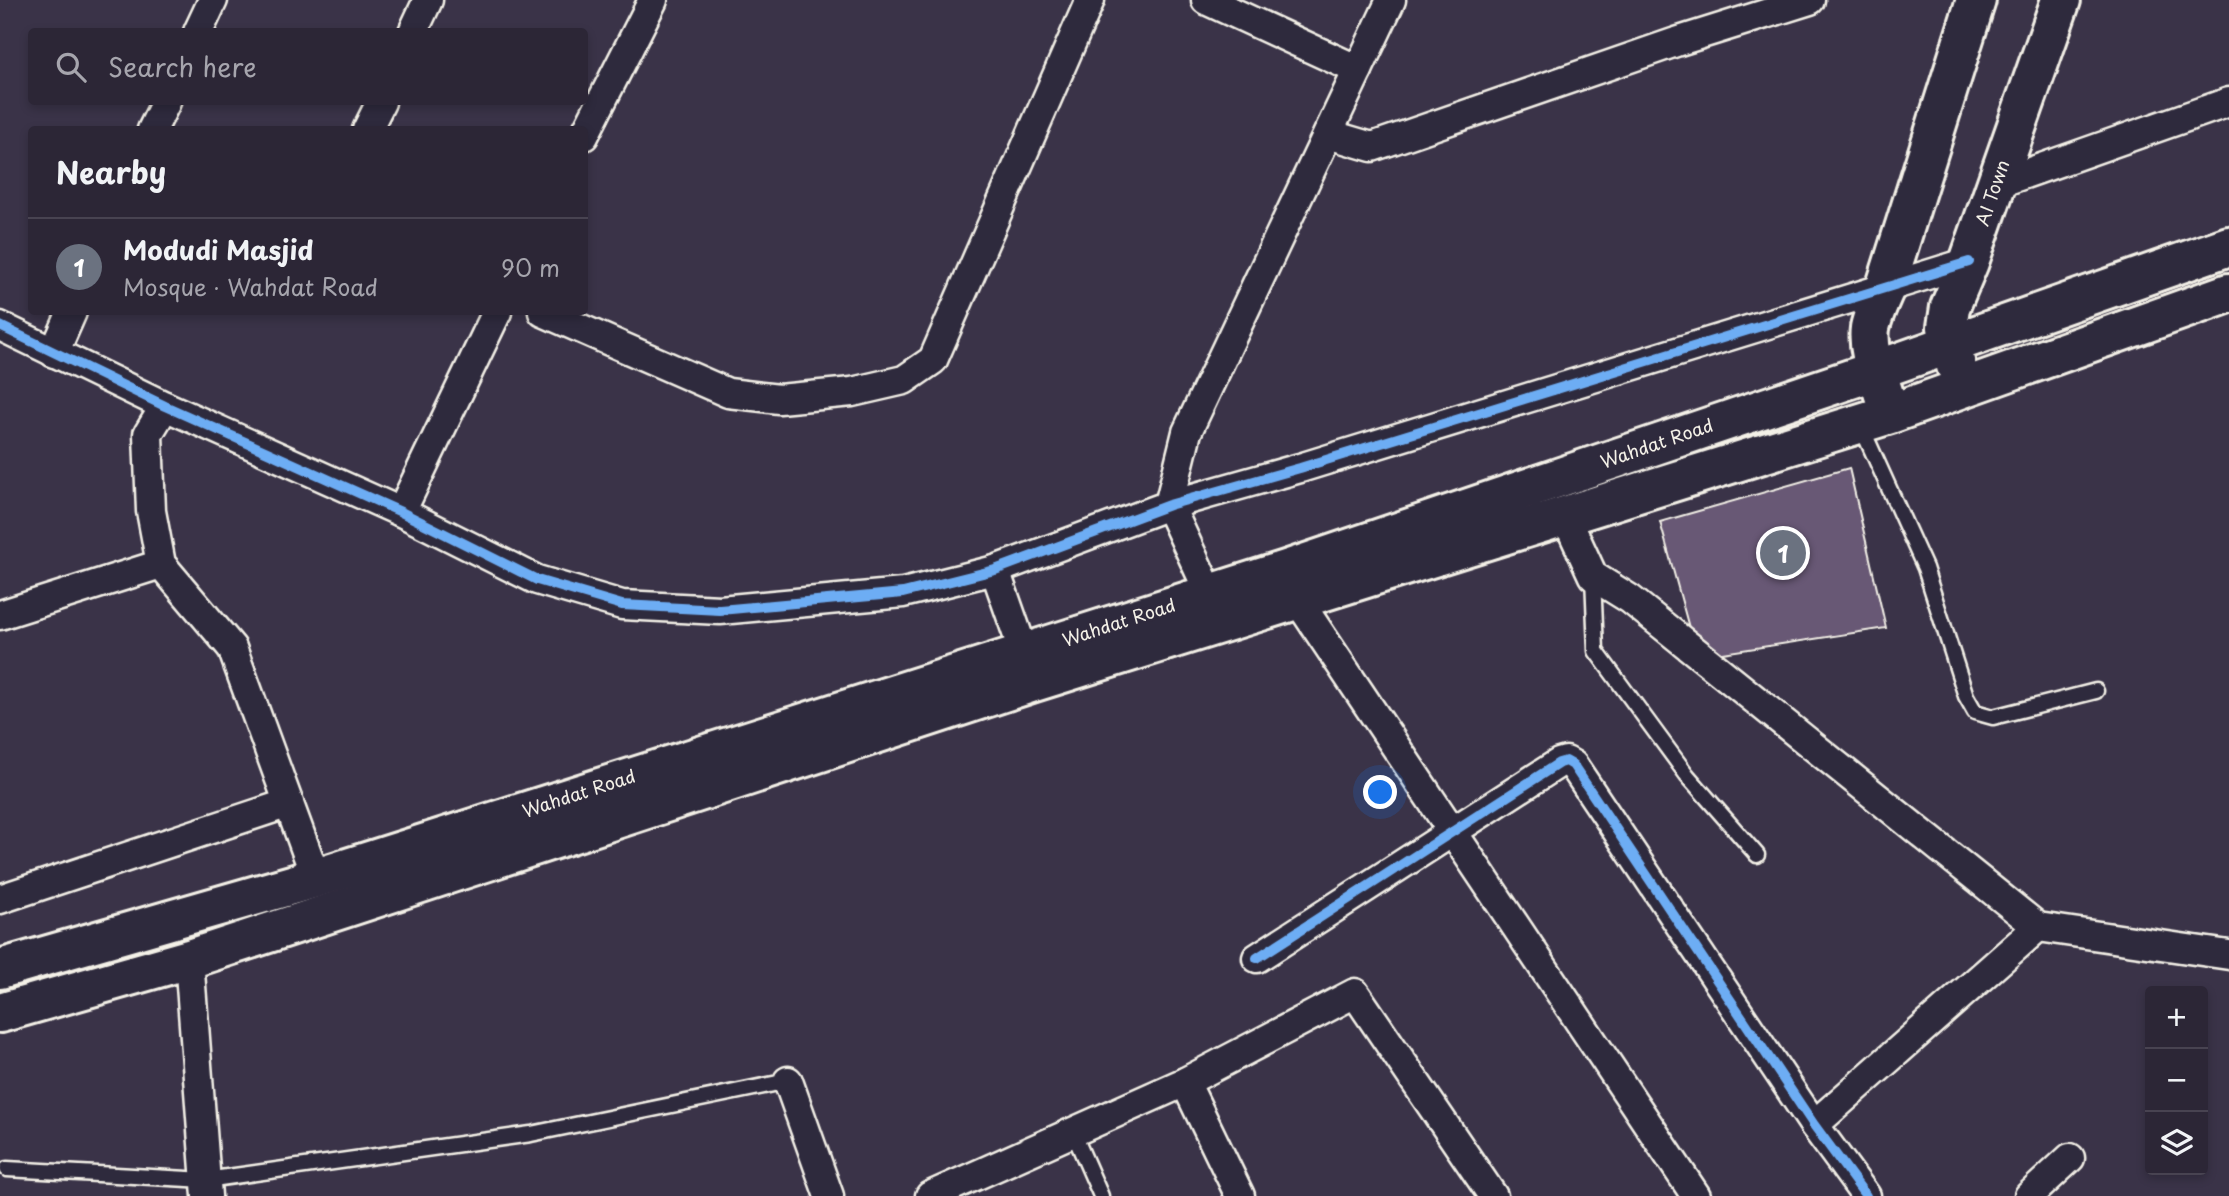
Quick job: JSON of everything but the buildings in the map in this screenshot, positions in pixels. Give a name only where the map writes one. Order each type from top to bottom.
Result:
[{"type":"main road","points":[[1875,418],[1877,370],[1870,328],[1886,286],[1976,0]]},
{"type":"main road","name":"AI Town","points":[[1961,388],[1947,318],[2061,0]]},
{"type":"main road","name":"Wahdat Road","points":[[0,969],[1029,667],[1292,584],[1877,370],[2229,246]]},
{"type":"main road","name":"Wahdat Road","points":[[0,1013],[189,959],[1029,667],[1210,594],[1292,584],[1565,515],[1875,418],[2229,293]]},
{"type":"street","points":[[200,28],[213,0]]},
{"type":"street","points":[[415,28],[428,0]]},
{"type":"street","points":[[588,128],[653,0]]},
{"type":"street","points":[[550,315],[728,393],[779,399],[852,392],[904,380],[933,360],[1090,0]]},
{"type":"street","points":[[1206,0],[1358,70]]},
{"type":"street","points":[[1210,594],[1169,505],[1188,432],[1391,0]]},
{"type":"street","points":[[1328,134],[1372,147],[1676,42],[1810,0]]},
{"type":"street","points":[[1996,184],[2229,102]]},
{"type":"street","points":[[154,126],[164,105]]},
{"type":"street","points":[[369,126],[379,105]]},
{"type":"street","points":[[0,326],[165,405],[401,512],[537,580],[622,605],[720,610],[903,593],[995,570],[1169,505],[1300,468],[1969,262]]},
{"type":"street","points":[[54,353],[71,315]]},
{"type":"street","points":[[401,512],[496,315]]},
{"type":"street","points":[[165,405],[148,434],[151,511],[161,564],[232,648],[316,878]]},
{"type":"street","points":[[1565,515],[1593,576],[1630,599],[2038,927],[2229,955]]},
{"type":"street","points":[[0,615],[161,564]]},
{"type":"street","points":[[995,570],[1029,667]]},
{"type":"street","points":[[1292,584],[1696,1196]]},
{"type":"street","points":[[1257,958],[1566,761],[1573,765],[1814,1125],[1866,1196]]},
{"type":"street","points":[[0,899],[289,803]]},
{"type":"street","points":[[1814,1125],[2038,927]]},
{"type":"street","points":[[189,959],[206,1188]]},
{"type":"street","points":[[945,1193],[1185,1082],[1355,993],[1493,1196]]},
{"type":"street","points":[[789,1081],[829,1196]]},
{"type":"street","points":[[1185,1082],[1240,1196]]},
{"type":"street","points":[[2029,1196],[2070,1158]]},
{"type":"lane","points":[[1875,418],[1966,696],[1975,712],[1993,717],[2096,691]]},
{"type":"lane","points":[[1593,576],[1595,651],[1687,775],[1758,855]]},
{"type":"lane","points":[[8,1169],[206,1188],[531,1134],[789,1081]]},
{"type":"lane","points":[[1073,1132],[1101,1196]]},
{"type":"cycle path","points":[[0,326],[165,406],[401,512],[537,580],[622,605],[720,610],[903,593],[995,570],[1169,505],[1300,468],[1969,262]]},
{"type":"cycle path","points":[[1257,958],[1566,761],[1573,765],[1814,1125],[1866,1196]]},
{"type":"place","name":"Modudi Masjid","points":[[1783,553]]}]
